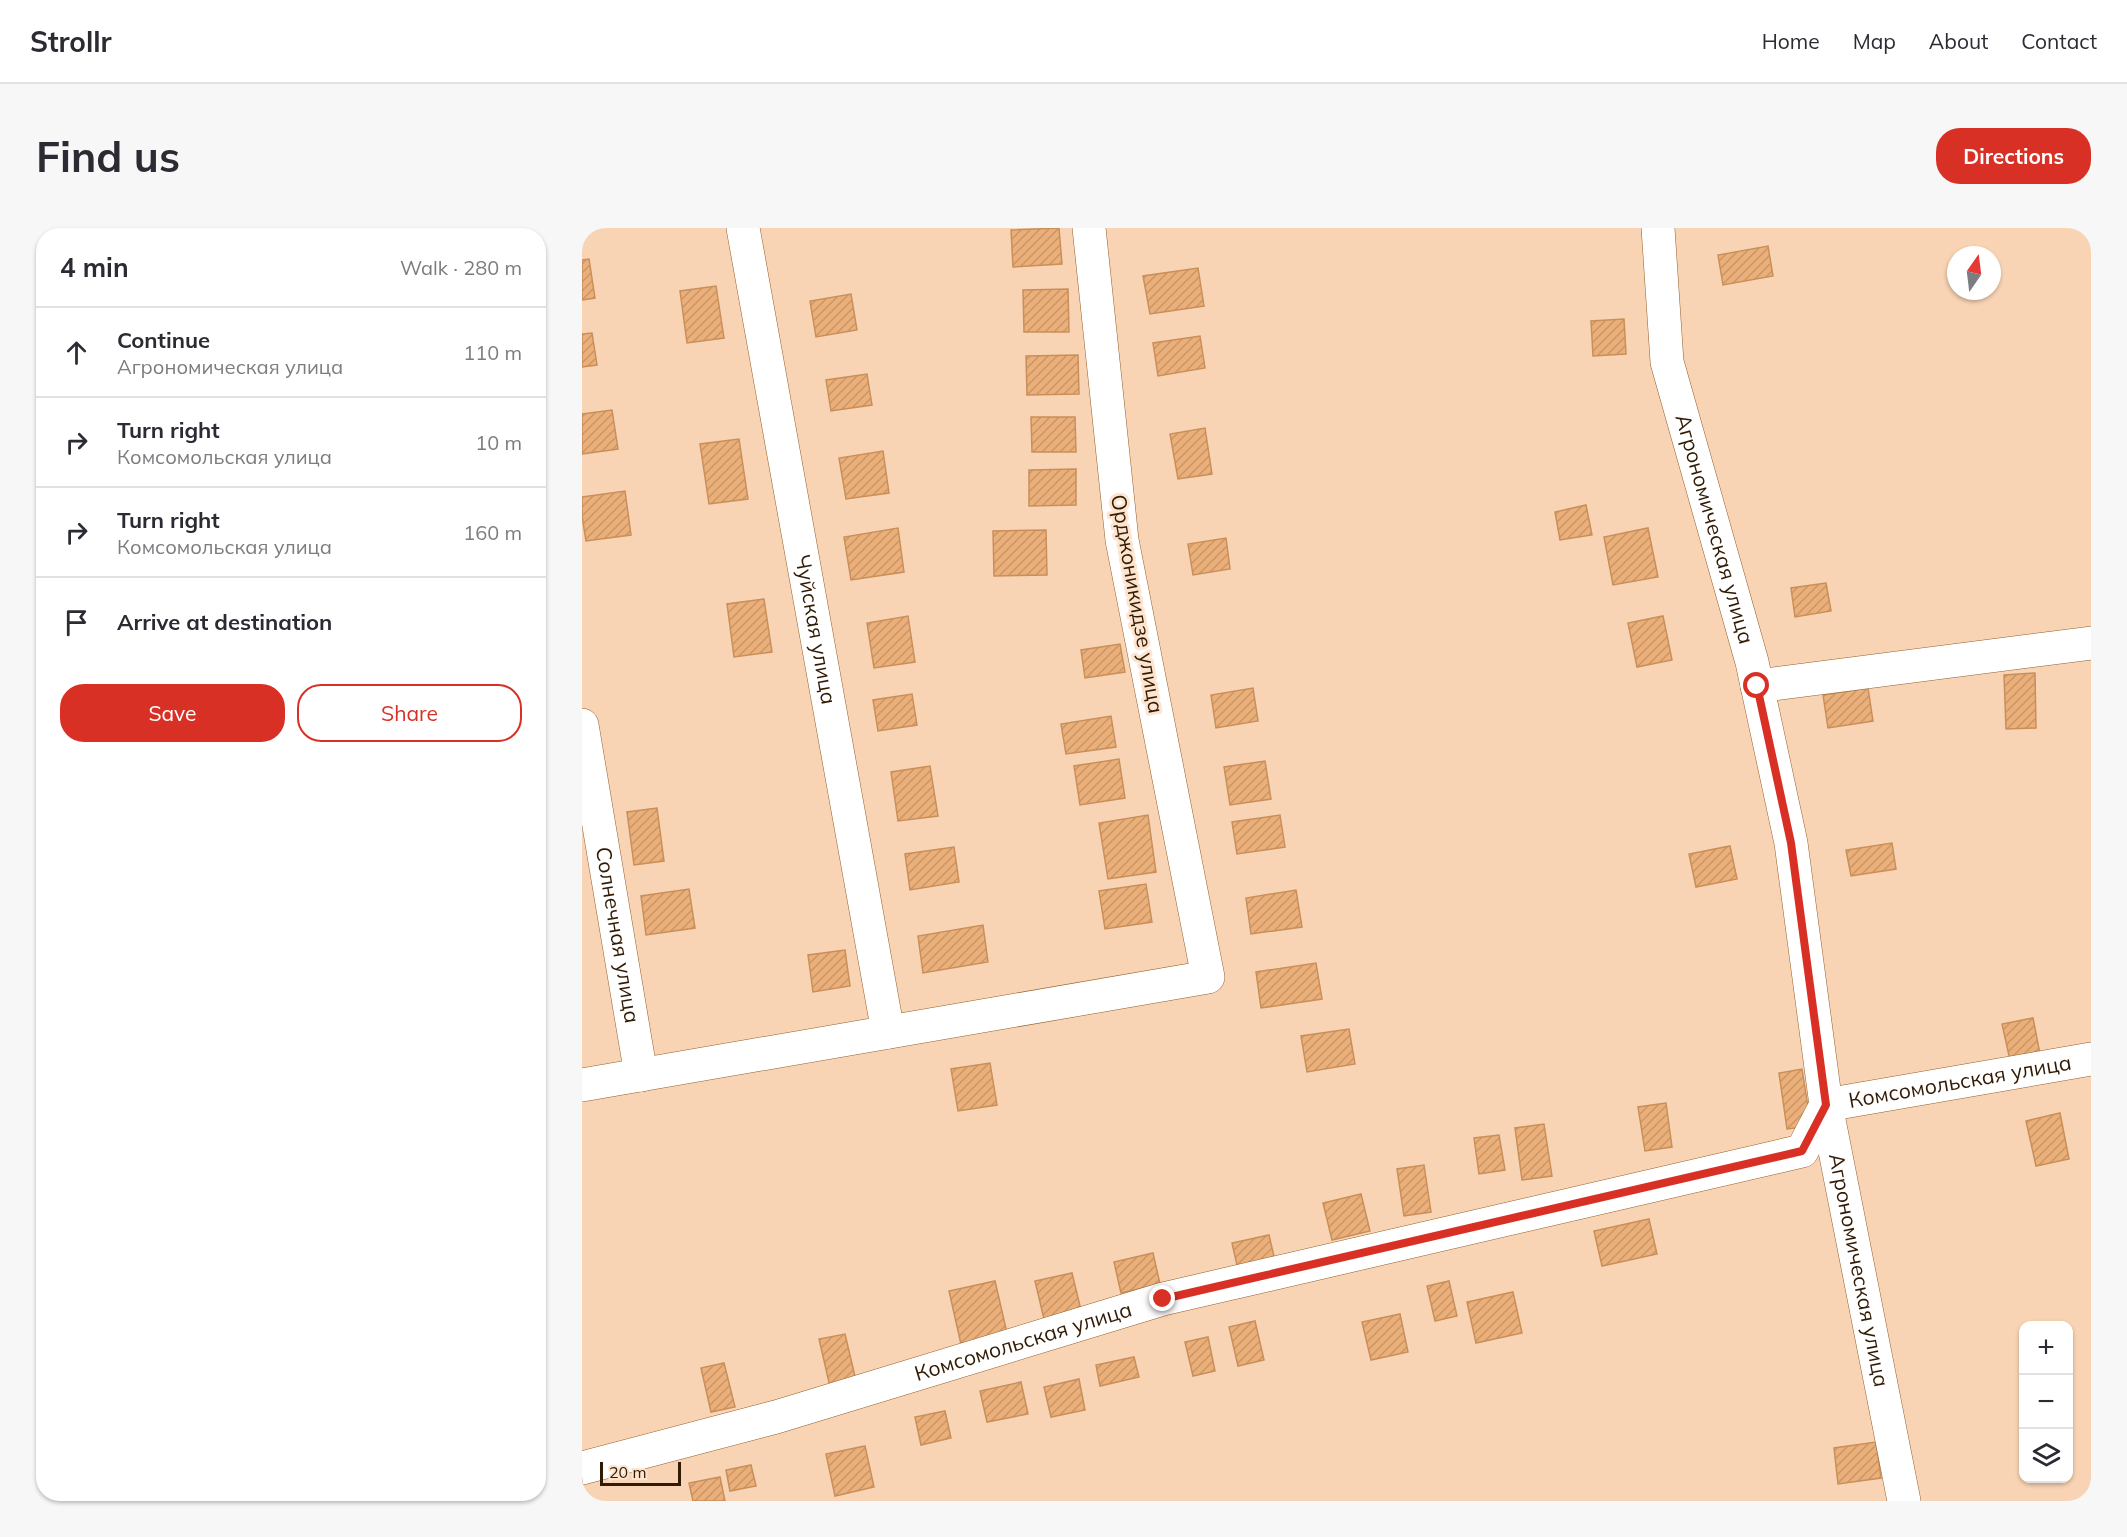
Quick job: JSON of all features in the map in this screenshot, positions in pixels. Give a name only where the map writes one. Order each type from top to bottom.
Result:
[{"type":"street","name":"Чуйская улица","points":[[743,228],[888,1032]]},
{"type":"street","name":"Орджоникидзе улица","points":[[888,1032],[1208,977],[1122,540],[1089,228]]},
{"type":"street","name":"Агрономическая улица","points":[[1658,228],[1667,362],[1757,686],[1791,843],[1826,1105],[1904,1501]]},
{"type":"street","points":[[1757,686],[2091,643]]},
{"type":"street","name":"Солнечная улица","points":[[582,725],[641,1075]]},
{"type":"street","points":[[582,1085],[888,1032]]},
{"type":"street","name":"Комсомольская улица","points":[[592,1466],[776,1417],[1163,1299],[1802,1151],[1826,1105],[2091,1059]]},
{"type":"building","points":[[1059,228],[1062,264],[1013,267],[1011,230]]},
{"type":"building","points":[[1768,246],[1773,276],[1723,285],[1718,255]]},
{"type":"building","points":[[589,259],[595,298],[582,300],[582,260]]},
{"type":"building","points":[[1198,268],[1204,306],[1150,314],[1143,276]]},
{"type":"building","points":[[716,286],[724,338],[687,343],[680,291]]},
{"type":"building","points":[[1068,289],[1069,332],[1024,332],[1023,290]]},
{"type":"building","points":[[851,294],[857,330],[816,337],[810,301]]},
{"type":"building","points":[[1624,319],[1626,354],[1593,356],[1591,321]]},
{"type":"building","points":[[592,333],[597,365],[582,367],[582,334]]},
{"type":"building","points":[[1200,336],[1205,368],[1158,376],[1153,343]]},
{"type":"building","points":[[1078,355],[1079,394],[1027,395],[1026,356]]},
{"type":"building","points":[[867,374],[872,405],[831,411],[826,380]]},
{"type":"building","points":[[612,410],[618,449],[582,454],[582,414]]},
{"type":"building","points":[[1031,417],[1075,417],[1076,452],[1032,452]]},
{"type":"building","points":[[1205,428],[1212,474],[1178,479],[1170,434]]},
{"type":"building","points":[[739,439],[748,499],[709,504],[700,444]]},
{"type":"building","points":[[883,451],[889,493],[846,499],[839,458]]},
{"type":"building","points":[[1076,469],[1076,505],[1029,506],[1029,470]]},
{"type":"building","points":[[625,491],[631,535],[586,541],[582,497]]},
{"type":"building","points":[[1586,505],[1592,535],[1560,540],[1555,512]]},
{"type":"building","points":[[898,528],[904,572],[851,580],[844,537]]},
{"type":"building","points":[[1648,528],[1658,577],[1613,585],[1604,537]]},
{"type":"building","points":[[1046,530],[1047,575],[994,576],[993,531]]},
{"type":"building","points":[[1226,538],[1230,569],[1193,575],[1188,544]]},
{"type":"building","points":[[1826,583],[1831,611],[1795,617],[1791,588]]},
{"type":"building","points":[[764,599],[772,652],[734,657],[727,604]]},
{"type":"building","points":[[908,616],[915,662],[874,668],[867,623]]},
{"type":"building","points":[[1663,616],[1672,660],[1637,667],[1628,623]]},
{"type":"building","points":[[1120,644],[1125,672],[1085,678],[1081,650]]},
{"type":"building","points":[[2035,673],[2036,728],[2006,729],[2004,675]]},
{"type":"building","points":[[1253,688],[1258,721],[1216,728],[1211,695]]},
{"type":"building","points":[[1868,688],[1873,721],[1828,728],[1823,695]]},
{"type":"building","points":[[912,694],[917,725],[878,731],[873,700]]},
{"type":"building","points":[[1111,716],[1116,747],[1066,754],[1061,724]]},
{"type":"building","points":[[1119,759],[1125,798],[1080,805],[1074,766]]},
{"type":"building","points":[[1265,761],[1271,799],[1230,805],[1224,767]]},
{"type":"building","points":[[930,766],[938,816],[898,821],[891,772]]},
{"type":"building","points":[[657,808],[664,861],[634,865],[627,812]]},
{"type":"building","points":[[1148,815],[1156,872],[1108,879],[1099,823]]},
{"type":"building","points":[[1280,815],[1285,847],[1237,854],[1232,822]]},
{"type":"building","points":[[1892,843],[1896,869],[1851,876],[1846,850]]},
{"type":"building","points":[[1730,846],[1737,879],[1696,887],[1689,854]]},
{"type":"building","points":[[954,847],[959,882],[910,890],[905,854]]},
{"type":"building","points":[[1146,884],[1152,922],[1105,929],[1099,891]]},
{"type":"building","points":[[689,889],[695,928],[646,935],[641,896]]},
{"type":"building","points":[[1296,890],[1302,927],[1251,934],[1246,898]]},
{"type":"building","points":[[983,925],[988,962],[923,973],[918,936]]},
{"type":"building","points":[[845,950],[850,986],[813,992],[808,955]]},
{"type":"building","points":[[1316,963],[1322,999],[1261,1008],[1256,972]]},
{"type":"building","points":[[2033,1018],[2040,1054],[2010,1060],[2002,1024]]},
{"type":"building","points":[[1349,1029],[1355,1064],[1307,1072],[1301,1036]]},
{"type":"building","points":[[990,1063],[997,1105],[958,1111],[951,1069]]},
{"type":"building","points":[[1802,1069],[1811,1126],[1787,1129],[1779,1073]]},
{"type":"building","points":[[1666,1103],[1672,1147],[1645,1151],[1638,1107]]},
{"type":"building","points":[[2060,1113],[2069,1159],[2036,1166],[2026,1121]]},
{"type":"building","points":[[1544,1124],[1552,1176],[1522,1180],[1515,1128]]},
{"type":"building","points":[[1499,1135],[1505,1170],[1479,1174],[1474,1138]]},
{"type":"building","points":[[1424,1165],[1431,1212],[1404,1216],[1397,1169]]},
{"type":"building","points":[[1361,1194],[1370,1231],[1332,1240],[1323,1203]]},
{"type":"building","points":[[1649,1219],[1657,1254],[1602,1266],[1594,1231]]},
{"type":"building","points":[[1269,1235],[1276,1265],[1239,1274],[1232,1243]]},
{"type":"building","points":[[1153,1253],[1160,1284],[1121,1293],[1114,1262]]},
{"type":"building","points":[[1072,1273],[1081,1310],[1044,1319],[1035,1281]]},
{"type":"building","points":[[995,1281],[1007,1333],[961,1344],[949,1291]]},
{"type":"building","points":[[1449,1281],[1457,1316],[1435,1321],[1427,1286]]},
{"type":"building","points":[[1513,1292],[1522,1333],[1476,1343],[1467,1302]]},
{"type":"building","points":[[1400,1314],[1408,1352],[1371,1360],[1362,1322]]},
{"type":"building","points":[[1255,1321],[1264,1360],[1238,1366],[1229,1327]]},
{"type":"building","points":[[845,1334],[857,1385],[831,1391],[819,1339]]},
{"type":"building","points":[[1208,1337],[1215,1371],[1193,1376],[1185,1342]]},
{"type":"building","points":[[1134,1357],[1139,1377],[1100,1386],[1096,1365]]},
{"type":"building","points":[[724,1363],[735,1407],[711,1412],[701,1368]]},
{"type":"building","points":[[1079,1379],[1085,1410],[1051,1417],[1044,1387]]},
{"type":"building","points":[[1021,1382],[1028,1414],[987,1422],[980,1391]]},
{"type":"building","points":[[945,1411],[951,1438],[921,1445],[915,1417]]},
{"type":"building","points":[[1876,1442],[1881,1478],[1838,1484],[1834,1448]]},
{"type":"building","points":[[865,1446],[874,1487],[835,1496],[826,1454]]},
{"type":"building","points":[[751,1465],[756,1486],[730,1491],[726,1470]]},
{"type":"building","points":[[720,1477],[725,1501],[693,1501],[689,1483]]},
{"type":"route","points":[[1163,1299],[1802,1151],[1826,1105],[1791,843],[1757,686]]}]
